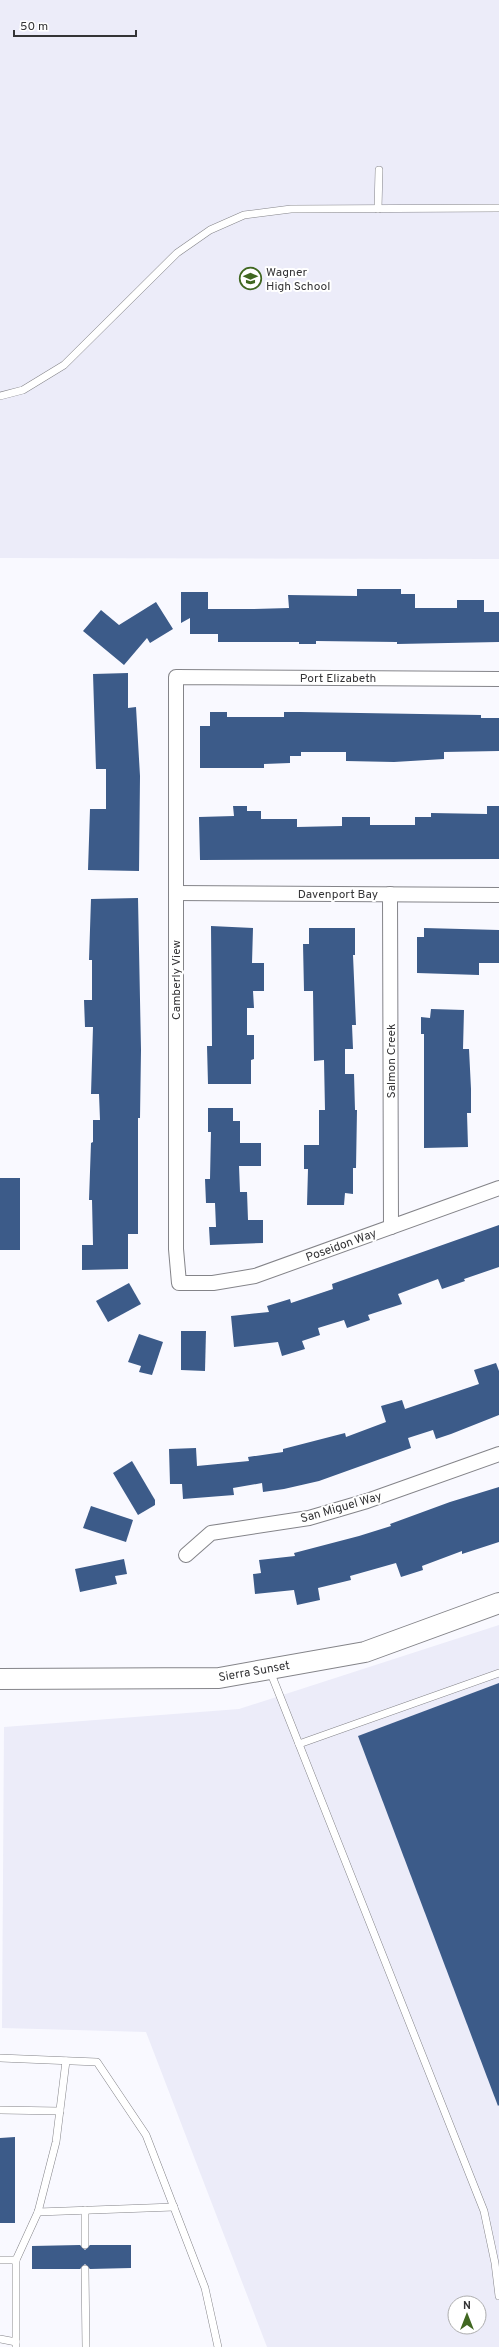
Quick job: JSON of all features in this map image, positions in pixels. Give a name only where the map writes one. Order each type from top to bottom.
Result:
[{"type":"street","name":"Port Elizabeth","points":[[176,677],[499,679]]},
{"type":"street","name":"Camberly View","points":[[176,677],[176,1249],[179,1283]]},
{"type":"street","name":"Davenport Bay","points":[[176,893],[499,895]]},
{"type":"street","name":"Salmon Creek","points":[[390,894],[391,1227]]},
{"type":"street","name":"Poseidon Way","points":[[179,1283],[213,1283],[255,1276],[499,1188]]},
{"type":"street","name":"San Miguel Way","points":[[186,1555],[211,1533],[310,1518],[367,1501],[499,1454]]},
{"type":"street","name":"Sierra Sunset","points":[[0,1679],[219,1678],[365,1652],[499,1603]]},
{"type":"lane","points":[[378,209],[379,170]]},
{"type":"lane","points":[[0,396],[23,390],[64,365],[177,253],[210,230],[244,215],[291,210],[499,208]]},
{"type":"lane","points":[[269,1669],[484,2211],[495,2263],[499,2296]]},
{"type":"lane","points":[[299,1744],[499,1673]]},
{"type":"lane","points":[[0,2058],[97,2062],[146,2135],[205,2288],[218,2347]]},
{"type":"lane","points":[[0,2339],[16,2344],[16,2260],[38,2212],[56,2142],[66,2061]]},
{"type":"lane","points":[[0,2110],[60,2111]]},
{"type":"lane","points":[[38,2212],[174,2207]]},
{"type":"lane","points":[[84,2210],[85,2245]]},
{"type":"lane","points":[[0,2260],[16,2260]]},
{"type":"lane","points":[[85,2269],[86,2347]]},
{"type":"shaded area","name":"Wagner High School","points":[[0,0],[499,0],[499,559],[0,558]]},
{"type":"shaded area","points":[[499,1625],[499,2347],[267,2347],[146,2032],[2,2028],[4,1727],[239,1709]]},
{"type":"building","points":[[357,589],[401,589],[401,594],[415,594],[415,608],[457,608],[457,600],[484,600],[484,612],[499,612],[499,642],[397,644],[397,642],[316,641],[316,644],[299,644],[299,642],[218,642],[218,634],[190,634],[190,618],[181,623],[181,592],[208,592],[208,609],[253,609],[289,608],[288,595],[357,596]]},
{"type":"building","points":[[156,602],[173,629],[150,643],[147,638],[124,665],[83,631],[101,610],[119,625]]},
{"type":"building","points":[[128,673],[128,708],[136,707],[140,776],[139,871],[88,870],[90,809],[106,809],[106,769],[96,769],[93,674]]},
{"type":"building","points":[[210,712],[227,712],[227,717],[284,717],[284,712],[481,715],[481,718],[499,718],[499,751],[444,752],[444,759],[394,762],[346,761],[346,752],[301,752],[301,756],[290,756],[290,763],[264,764],[264,768],[200,768],[200,726],[210,726]]},
{"type":"building","points":[[233,806],[247,806],[247,811],[261,811],[261,819],[297,819],[297,827],[342,826],[342,817],[370,817],[370,825],[415,825],[415,817],[431,817],[431,813],[487,814],[487,806],[499,806],[499,859],[200,860],[199,817],[234,816]]},
{"type":"building","points":[[138,898],[141,1050],[140,1118],[138,1118],[138,1234],[128,1234],[128,1269],[82,1270],[82,1245],[93,1245],[92,1200],[89,1200],[91,1143],[93,1142],[93,1120],[100,1120],[99,1094],[91,1094],[93,1027],[85,1027],[84,1000],[92,1000],[92,960],[89,960],[91,899]]},
{"type":"building","points":[[211,926],[253,928],[252,963],[264,963],[264,991],[253,991],[254,1008],[247,1008],[247,1035],[254,1035],[254,1059],[251,1060],[251,1084],[208,1084],[207,1046],[212,1046]]},
{"type":"building","points":[[309,928],[355,928],[355,955],[353,955],[356,1025],[352,1025],[353,1049],[345,1049],[345,1074],[354,1074],[355,1110],[357,1110],[356,1168],[353,1168],[353,1194],[345,1193],[344,1205],[307,1205],[308,1169],[304,1169],[304,1145],[319,1145],[319,1110],[325,1110],[324,1060],[314,1061],[313,991],[304,991],[303,944],[309,944]]},
{"type":"building","points":[[424,928],[499,930],[499,963],[479,963],[479,975],[417,973],[417,937],[424,937]]},
{"type":"building","points":[[431,1009],[464,1010],[463,1049],[469,1049],[471,1089],[471,1113],[467,1113],[468,1147],[424,1148],[424,1034],[421,1034],[421,1017],[430,1018]]},
{"type":"building","points":[[208,1108],[233,1108],[233,1121],[240,1121],[240,1143],[261,1143],[261,1166],[239,1166],[240,1192],[247,1192],[248,1220],[263,1220],[263,1243],[210,1245],[209,1227],[216,1227],[215,1203],[206,1203],[205,1179],[210,1179],[211,1132],[208,1132]]},
{"type":"building","points":[[0,1178],[20,1178],[20,1250],[0,1250]]},
{"type":"building","points":[[499,1225],[499,1267],[464,1279],[465,1281],[442,1289],[438,1279],[398,1294],[402,1304],[368,1315],[370,1320],[347,1328],[344,1320],[318,1328],[320,1335],[302,1341],[305,1349],[282,1356],[278,1342],[234,1347],[231,1316],[269,1312],[267,1306],[290,1299],[291,1303],[333,1289],[332,1284]]},
{"type":"building","points":[[129,1283],[141,1304],[108,1322],[96,1301]]},
{"type":"building","points":[[181,1331],[206,1331],[205,1371],[181,1370]]},
{"type":"building","points":[[139,1334],[163,1342],[152,1375],[139,1372],[141,1366],[128,1362]]},
{"type":"building","points":[[496,1363],[499,1371],[499,1415],[451,1434],[436,1439],[433,1430],[408,1438],[411,1448],[319,1481],[284,1489],[263,1492],[262,1483],[233,1488],[234,1495],[183,1499],[182,1484],[170,1484],[169,1449],[196,1448],[197,1466],[249,1461],[248,1457],[283,1452],[283,1449],[345,1433],[346,1437],[386,1422],[381,1406],[402,1400],[405,1409],[479,1384],[474,1370]]},
{"type":"building","points":[[132,1461],[155,1500],[155,1505],[138,1515],[113,1473]]},
{"type":"building","points":[[499,1487],[499,1542],[462,1554],[462,1551],[422,1566],[423,1570],[401,1577],[396,1563],[350,1576],[351,1580],[318,1588],[320,1600],[297,1605],[294,1590],[255,1594],[253,1574],[261,1573],[259,1560],[295,1556],[294,1553],[391,1526],[390,1524],[450,1502]]},
{"type":"building","points":[[91,1506],[133,1520],[126,1542],[83,1528]]},
{"type":"building","points":[[124,1559],[127,1574],[115,1576],[117,1584],[80,1592],[75,1569]]},
{"type":"building","points":[[499,1683],[499,2105],[498,2106],[358,1736]]},
{"type":"building","points":[[15,2137],[15,2223],[0,2223],[0,2138]]},
{"type":"building","points":[[80,2245],[85,2250],[90,2245],[131,2245],[131,2268],[90,2269],[85,2264],[80,2269],[32,2269],[32,2246]]},
{"type":"place","name":"Wagner High School","points":[[250,279]]}]
